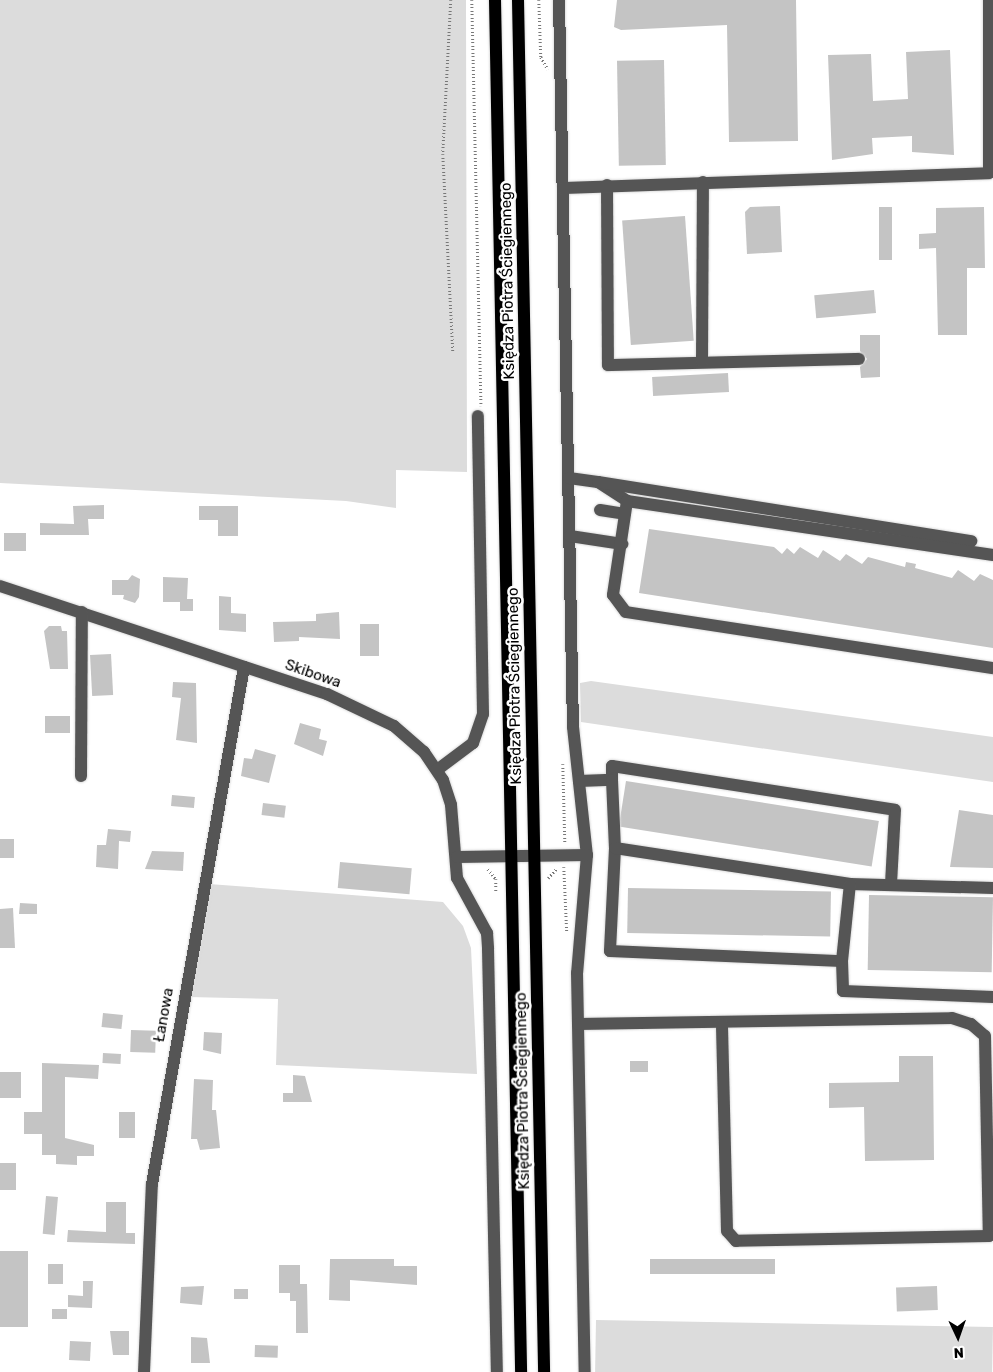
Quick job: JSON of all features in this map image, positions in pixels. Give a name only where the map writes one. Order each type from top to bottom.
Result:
[{"type":"main road","name":"Księdza Piotra Ściegiennego","points":[[495,0],[521,1372]]},
{"type":"main road","name":"Księdza Piotra Ściegiennego","points":[[518,0],[544,1372]]},
{"type":"street","points":[[559,0],[573,727],[587,855],[577,973],[585,1372]]},
{"type":"street","points":[[563,188],[988,173],[989,0]]},
{"type":"street","points":[[702,362],[703,182]]},
{"type":"street","points":[[607,185],[608,365],[859,359]]},
{"type":"street","points":[[437,770],[473,743],[483,714],[478,416]]},
{"type":"street","points":[[569,478],[971,541]]},
{"type":"street","points":[[598,482],[627,501],[993,555]]},
{"type":"street","points":[[627,501],[613,595],[626,612],[993,668]]},
{"type":"street","points":[[600,510],[625,514]]},
{"type":"street","points":[[570,536],[622,544]]},
{"type":"street","name":"Skibowa","points":[[0,586],[327,694],[394,726],[412,740],[437,770],[452,806],[459,887],[487,932],[497,1372]]},
{"type":"street","points":[[81,776],[82,612]]},
{"type":"street","name":"Łanowa","points":[[144,1372],[152,1184],[244,668]]},
{"type":"street","points":[[842,961],[610,951],[615,848],[612,766],[895,810],[891,885]]},
{"type":"street","points":[[579,781],[612,780]]},
{"type":"street","points":[[615,848],[850,884],[993,888]]},
{"type":"street","points":[[457,857],[587,855]]},
{"type":"street","points":[[850,884],[842,961],[842,991],[993,997]]},
{"type":"street","points":[[578,1024],[722,1024],[952,1018],[971,1024],[986,1036],[989,1236],[736,1241],[727,1231],[722,1024]]},
{"type":"path","points":[[451,0],[443,154],[453,353]]},
{"type":"path","points":[[472,0],[478,416]]},
{"type":"path","points":[[480,866],[492,872],[496,892]]},
{"type":"path","points":[[548,884],[550,872],[565,866]]},
{"type":"shaded area","points":[[0,0],[466,0],[467,472],[396,470],[396,508],[346,501],[0,483]]},
{"type":"shaded area","points":[[591,681],[993,737],[993,782],[581,722],[580,683]]},
{"type":"shaded area","points":[[209,884],[443,902],[463,926],[471,948],[477,1074],[276,1065],[278,999],[188,997]]},
{"type":"shaded area","points":[[596,1320],[993,1327],[992,1372],[595,1372]]},
{"type":"building","points":[[617,0],[796,0],[798,141],[729,142],[727,25],[621,30],[614,27]]},
{"type":"building","points":[[950,50],[954,155],[912,152],[912,136],[872,138],[873,154],[832,160],[828,55],[871,54],[873,101],[908,99],[906,52]]},
{"type":"building","points":[[664,60],[666,165],[619,166],[617,61]]},
{"type":"building","points":[[780,206],[782,252],[747,254],[745,212],[750,207]]},
{"type":"building","points":[[879,207],[892,207],[892,260],[879,260]]},
{"type":"building","points":[[984,207],[985,268],[967,268],[967,335],[938,335],[936,248],[919,249],[919,234],[936,233],[936,208]]},
{"type":"building","points":[[685,216],[694,341],[631,345],[622,220]]},
{"type":"building","points":[[874,290],[876,313],[816,318],[814,295]]},
{"type":"building","points":[[860,335],[880,335],[880,377],[861,378],[860,367],[867,359],[860,351]]},
{"type":"building","points":[[728,373],[729,392],[653,396],[652,377]]},
{"type":"building","points":[[104,505],[104,519],[88,519],[89,535],[40,535],[40,523],[74,524],[73,506]]},
{"type":"building","points":[[199,506],[238,506],[238,536],[218,536],[218,520],[199,520]]},
{"type":"building","points":[[649,529],[774,547],[782,554],[787,548],[794,554],[800,547],[818,558],[823,550],[840,561],[846,554],[862,564],[868,557],[905,567],[906,562],[916,564],[915,568],[952,578],[958,570],[974,581],[980,574],[993,580],[993,648],[639,593]]},
{"type":"building","points":[[4,533],[26,533],[26,551],[4,551]]},
{"type":"building","points":[[132,575],[140,579],[139,597],[135,603],[123,599],[124,595],[112,595],[112,580],[128,580]]},
{"type":"building","points":[[163,577],[188,578],[187,599],[193,599],[193,611],[180,611],[180,602],[163,602]]},
{"type":"building","points":[[219,596],[231,597],[231,613],[246,614],[246,632],[219,630]]},
{"type":"building","points":[[339,612],[340,639],[299,637],[299,641],[274,642],[273,622],[316,621],[316,614]]},
{"type":"building","points":[[360,624],[379,624],[379,656],[360,656]]},
{"type":"building","points":[[49,626],[61,626],[62,631],[67,631],[68,669],[50,669],[44,631]]},
{"type":"building","points":[[111,654],[113,695],[92,696],[90,655]]},
{"type":"building","points":[[173,682],[196,683],[197,743],[176,740],[181,698],[172,697]]},
{"type":"building","points":[[45,716],[70,716],[70,733],[45,733]]},
{"type":"building","points":[[300,723],[321,729],[319,739],[327,741],[323,756],[294,744]]},
{"type":"building","points":[[255,749],[276,755],[269,783],[241,776],[244,758],[252,759]]},
{"type":"building","points":[[626,781],[879,821],[872,866],[619,826]]},
{"type":"building","points":[[172,795],[195,797],[194,808],[171,806]]},
{"type":"building","points":[[263,803],[286,806],[284,818],[262,815]]},
{"type":"building","points":[[959,810],[993,815],[993,868],[950,867]]},
{"type":"building","points":[[108,829],[131,831],[130,842],[119,841],[118,869],[96,867],[97,845],[106,845]]},
{"type":"building","points":[[0,839],[14,839],[14,858],[0,858]]},
{"type":"building","points":[[152,851],[184,852],[183,871],[145,869]]},
{"type":"building","points":[[340,862],[412,868],[409,894],[338,888]]},
{"type":"building","points":[[628,888],[831,892],[830,937],[627,933]]},
{"type":"building","points":[[869,895],[993,897],[992,972],[868,970]]},
{"type":"building","points":[[20,903],[37,904],[37,914],[19,914]]},
{"type":"building","points":[[13,908],[15,948],[0,948],[0,909]]},
{"type":"building","points":[[103,1013],[123,1015],[121,1029],[102,1027]]},
{"type":"building","points":[[131,1030],[156,1031],[155,1053],[130,1052]]},
{"type":"building","points":[[204,1032],[222,1033],[221,1054],[203,1050]]},
{"type":"building","points":[[103,1053],[121,1054],[120,1064],[102,1063]]},
{"type":"building","points":[[899,1056],[933,1056],[934,1160],[865,1161],[864,1107],[829,1108],[829,1083],[899,1082]]},
{"type":"building","points":[[630,1061],[648,1061],[648,1072],[630,1072]]},
{"type":"building","points":[[42,1063],[99,1065],[98,1079],[65,1077],[65,1138],[94,1145],[94,1156],[77,1156],[77,1165],[56,1164],[56,1155],[42,1155],[42,1134],[24,1134],[24,1112],[42,1112]]},
{"type":"building","points":[[0,1072],[21,1072],[21,1098],[0,1098]]},
{"type":"building","points":[[293,1075],[305,1076],[312,1102],[283,1102],[283,1093],[293,1093]]},
{"type":"building","points":[[194,1079],[213,1080],[212,1110],[216,1110],[220,1148],[200,1150],[197,1139],[191,1139]]},
{"type":"building","points":[[119,1112],[135,1112],[135,1138],[119,1138]]},
{"type":"building","points":[[0,1163],[16,1163],[16,1190],[0,1190]]},
{"type":"building","points":[[46,1196],[58,1197],[55,1235],[43,1234]]},
{"type":"building","points":[[106,1202],[126,1202],[126,1233],[135,1233],[135,1244],[67,1242],[68,1230],[106,1232]]},
{"type":"building","points":[[0,1251],[28,1251],[28,1327],[0,1327]]},
{"type":"building","points":[[330,1259],[394,1259],[394,1266],[417,1266],[417,1285],[350,1280],[350,1301],[329,1300]]},
{"type":"building","points":[[650,1259],[775,1259],[775,1274],[650,1274]]},
{"type":"building","points":[[48,1264],[63,1264],[63,1284],[48,1284]]},
{"type":"building","points":[[279,1265],[300,1265],[300,1284],[307,1284],[308,1333],[296,1333],[296,1301],[290,1301],[290,1293],[279,1293]]},
{"type":"building","points":[[83,1281],[93,1281],[92,1308],[68,1307],[68,1295],[83,1296]]},
{"type":"building","points":[[204,1286],[202,1305],[180,1303],[181,1287]]},
{"type":"building","points":[[937,1286],[938,1310],[897,1311],[896,1287]]},
{"type":"building","points":[[234,1289],[248,1289],[248,1299],[234,1299]]},
{"type":"building","points":[[52,1309],[67,1309],[67,1319],[52,1319]]},
{"type":"building","points":[[110,1331],[129,1331],[129,1355],[113,1355]]},
{"type":"building","points":[[191,1337],[207,1338],[210,1363],[191,1363]]},
{"type":"building","points":[[70,1341],[91,1342],[90,1361],[69,1360]]},
{"type":"building","points":[[255,1345],[278,1346],[278,1358],[255,1357]]}]
